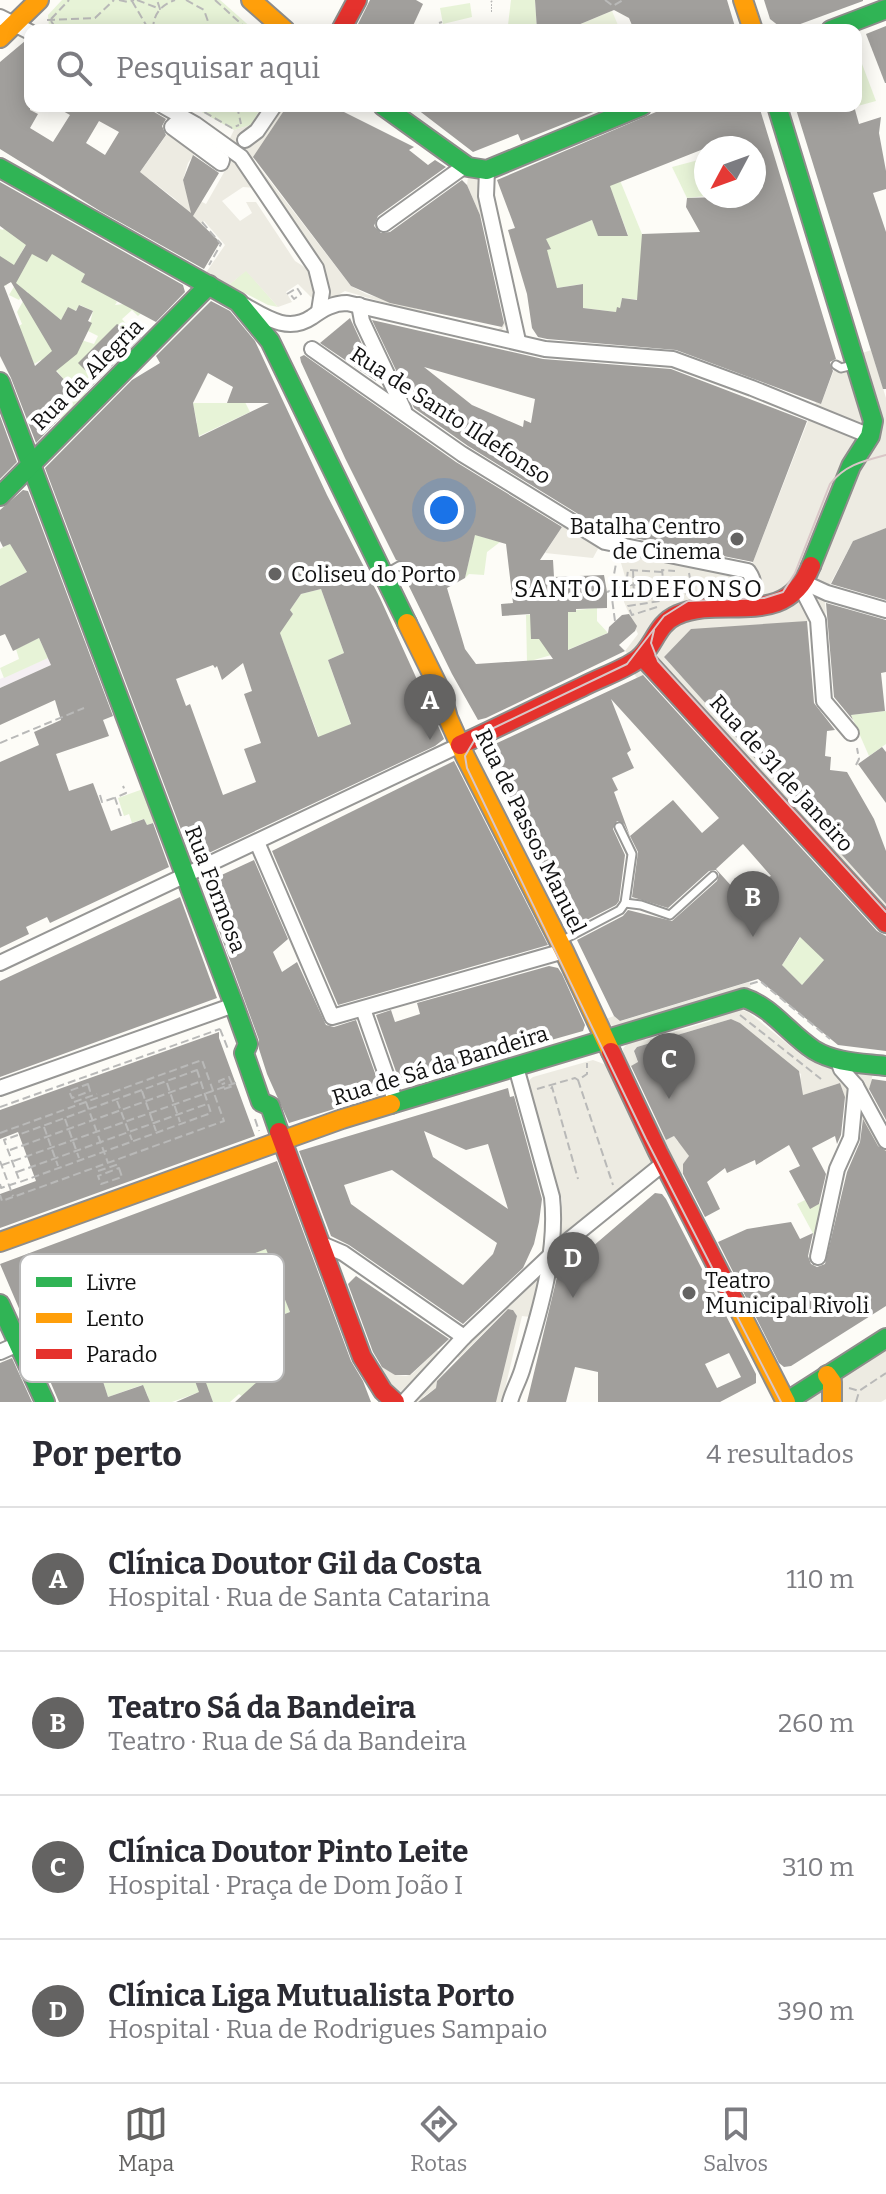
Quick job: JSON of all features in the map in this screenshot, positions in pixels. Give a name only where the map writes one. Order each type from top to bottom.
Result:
[{"type":"street","points":[[0,38],[39,0]]},
{"type":"street","points":[[251,0],[278,24]]},
{"type":"street","points":[[344,24],[357,0]]},
{"type":"street","points":[[743,0],[751,24]]},
{"type":"street","points":[[847,24],[886,9]]},
{"type":"street","points":[[174,112],[241,157],[316,268],[322,292],[319,311]]},
{"type":"street","points":[[242,131],[257,131],[270,112]]},
{"type":"street","points":[[391,112],[466,165],[487,170],[627,112]]},
{"type":"street","points":[[779,112],[872,413],[873,429],[878,437]]},
{"type":"street","points":[[384,224],[466,165]]},
{"type":"street","points":[[0,168],[206,279],[238,302],[277,323],[299,324],[339,303],[359,305],[545,349],[673,359],[878,437]]},
{"type":"street","points":[[487,170],[486,196],[518,341]]},
{"type":"street","name":"Rua da Alegria","points":[[0,496],[206,279]]},
{"type":"street","name":"Rua de Passos Manuel","points":[[238,302],[270,341],[391,570],[460,745],[664,1163],[786,1402]]},
{"type":"street","points":[[359,305],[362,321],[407,414]]},
{"type":"street","name":"Rua de Santo Ildefonso","points":[[312,349],[462,454],[605,542],[748,571],[755,584],[754,593],[745,606]]},
{"type":"street","name":"Rua Formosa","points":[[0,382],[234,1005],[248,1044],[244,1053],[261,1102],[270,1106],[362,1357],[377,1383],[395,1402]]},
{"type":"street","points":[[0,963],[642,656],[650,639],[673,616],[689,611],[784,601],[802,585],[851,466],[878,437]]},
{"type":"street","points":[[802,585],[886,610]]},
{"type":"street","points":[[802,585],[818,620],[824,701],[851,733]]},
{"type":"street","name":"Rua de 31 de Janeiro","points":[[642,656],[886,923]]},
{"type":"street","points":[[257,842],[332,1017],[561,947]]},
{"type":"street","name":"Rua de Sá da Bandeira","points":[[0,1242],[282,1140],[744,998],[756,1003],[813,1050],[837,1058],[886,1066]]},
{"type":"street","points":[[0,1088],[234,1005]]},
{"type":"street","points":[[363,1009],[396,1103]]},
{"type":"street","points":[[837,1058],[886,1141]]},
{"type":"street","points":[[511,1398],[522,1371],[553,1234],[552,1197],[516,1067]]},
{"type":"street","points":[[818,1257],[837,1169],[851,1138],[856,1086]]},
{"type":"street","points":[[404,1402],[464,1337],[554,1252],[664,1163]]},
{"type":"street","points":[[322,1244],[343,1253],[464,1337]]},
{"type":"street","points":[[0,1304],[20,1348]]},
{"type":"street","points":[[786,1402],[886,1338]]},
{"type":"street","points":[[0,1352],[18,1344]]},
{"type":"street","points":[[827,1375],[832,1382],[832,1402]]},
{"type":"street","points":[[36,1382],[45,1402]]},
{"type":"lane","points":[[836,365],[841,368],[857,364]]},
{"type":"lane","points":[[561,947],[620,910],[625,903],[632,854],[619,827]]},
{"type":"lane","points":[[625,903],[670,915],[713,876]]},
{"type":"path","points":[[48,20],[69,0]]},
{"type":"path","points":[[48,20],[95,18],[114,0]]},
{"type":"path","points":[[119,0],[134,0],[160,9]]},
{"type":"path","points":[[134,0],[148,24]]},
{"type":"path","points":[[157,0],[160,9]]},
{"type":"path","points":[[153,24],[160,9],[175,0]]},
{"type":"path","points":[[186,0],[199,5],[210,24]]},
{"type":"path","points":[[199,5],[203,0]]},
{"type":"path","points":[[215,0],[241,24]]},
{"type":"path","points":[[605,0],[613,6],[623,0]]},
{"type":"path","points":[[48,20],[51,24]]},
{"type":"path","points":[[204,112],[242,131]]},
{"type":"path","points":[[238,112],[242,131]]},
{"type":"path","points":[[242,131],[249,121]]},
{"type":"path","points":[[202,222],[224,246]]},
{"type":"path","points":[[206,279],[221,243]]},
{"type":"path","points":[[614,567],[609,591],[615,621]]},
{"type":"path","points":[[609,591],[626,585],[740,584],[740,587],[630,600],[626,585],[628,570],[662,572]]},
{"type":"path","points":[[633,570],[635,599]]},
{"type":"path","points":[[688,573],[692,593]]},
{"type":"path","points":[[719,576],[721,589]]},
{"type":"path","points":[[626,585],[633,578]]},
{"type":"path","points":[[626,585],[634,592]]},
{"type":"path","points":[[658,613],[659,607],[632,615],[628,606],[660,601],[665,596],[665,585]]},
{"type":"path","points":[[638,613],[644,621]]},
{"type":"path","points":[[0,743],[84,708]]},
{"type":"path","points":[[856,765],[859,759],[857,749]]},
{"type":"path","points":[[100,795],[102,802],[115,798],[126,793],[123,786]]},
{"type":"path","points":[[115,798],[121,816]]},
{"type":"path","points":[[740,987],[760,981],[830,1039]]},
{"type":"path","points":[[740,1015],[821,1079]]},
{"type":"path","points":[[0,1107],[220,1029]]},
{"type":"path","points":[[0,1133],[85,1098],[202,1060],[224,1121],[98,1171]]},
{"type":"path","points":[[537,1089],[575,1078],[578,1080],[587,1074],[588,1061]]},
{"type":"path","points":[[0,1184],[1,1188],[20,1182],[211,1113],[197,1070],[2,1141],[20,1182]]},
{"type":"path","points":[[213,1093],[233,1086],[229,1077],[219,1081],[220,1085],[225,1083]]},
{"type":"path","points":[[578,1080],[612,1183]]},
{"type":"path","points":[[166,1082],[181,1124]]},
{"type":"path","points":[[8,1151],[201,1082]]},
{"type":"path","points":[[13,1197],[1,1163],[235,1083]]},
{"type":"path","points":[[88,1084],[90,1091],[85,1098],[72,1098],[69,1091],[88,1084]]},
{"type":"path","points":[[142,1090],[156,1133]]},
{"type":"path","points":[[551,1090],[578,1179]]},
{"type":"path","points":[[74,1102],[97,1094]]},
{"type":"path","points":[[85,1098],[109,1167]]},
{"type":"path","points":[[116,1100],[132,1141]]},
{"type":"path","points":[[16,1173],[208,1104]]},
{"type":"path","points":[[65,1118],[80,1160]]},
{"type":"path","points":[[43,1126],[59,1168]]},
{"type":"path","points":[[0,1195],[2,1201],[119,1164]]},
{"type":"path","points":[[109,1167],[119,1168],[122,1177],[101,1184],[98,1176],[109,1167]]},
{"type":"path","points":[[856,1402],[859,1391],[886,1373]]},
{"type":"shaded area","points":[[259,112],[283,112],[253,159],[351,286],[366,294],[494,331],[502,327],[505,316],[487,231],[467,185],[468,177],[482,181],[507,321],[502,330],[499,332],[478,330],[345,291],[327,301],[324,270],[229,140],[234,130],[251,125]]},
{"type":"shaded area","points":[[172,127],[199,147],[188,163],[183,180],[187,194],[206,204],[231,160],[225,156],[228,153],[233,156],[257,188],[243,187],[222,201],[240,221],[252,213],[246,202],[256,202],[295,261],[313,277],[313,299],[298,284],[286,292],[292,302],[278,307],[246,271],[229,285],[205,274],[225,245],[204,221],[201,224],[175,199],[149,179],[138,175]]},
{"type":"shaded area","points":[[871,350],[886,398],[886,528],[853,541],[828,588],[825,598],[829,697],[811,621],[691,630],[664,657],[886,904],[886,917],[653,659],[653,652],[630,656],[625,651],[638,634],[624,602],[626,580],[621,563],[625,552],[599,547],[593,558],[545,553],[564,524],[587,524],[614,537],[751,567],[808,421],[816,402],[821,404],[837,362]]},
{"type":"shaded area","points":[[88,640],[91,647],[0,688],[0,679]]},
{"type":"shaded area","points":[[641,663],[886,929],[886,936],[645,675],[637,678],[629,667]]},
{"type":"shaded area","points":[[749,982],[751,987],[620,1027],[613,1027],[606,1019],[614,1016],[621,1021]]},
{"type":"shaded area","points":[[739,1009],[748,1012],[804,1057],[821,1066],[873,1073],[869,1091],[886,1124],[886,1164],[860,1116],[852,1119],[840,1083],[800,1096],[688,1154],[690,1158],[683,1164],[683,1174],[678,1177],[650,1119],[654,1117],[666,1140],[674,1136],[678,1142],[799,1086],[801,1074],[740,1023],[731,1019],[637,1047],[634,1051],[638,1063],[629,1067],[623,1049],[628,1042],[641,1037],[646,1040],[711,1021],[714,1015]]},
{"type":"shaded area","points":[[593,1060],[604,1064],[610,1071],[660,1173],[551,1262],[558,1225],[562,1225],[562,1200],[527,1082],[533,1077]]},
{"type":"shaded area","points":[[543,1270],[530,1317],[522,1316],[502,1402],[495,1402],[517,1316],[512,1309],[506,1310],[442,1371],[444,1373],[437,1380],[436,1388],[423,1397],[426,1402],[403,1402],[390,1391],[370,1359],[396,1375],[406,1376],[437,1350],[442,1354],[454,1354]]},
{"type":"shaded area","points":[[886,1348],[886,1399],[881,1402],[803,1402]]},
{"type":"green space","points":[[62,0],[220,0],[247,24],[49,24],[48,15]]},
{"type":"green space","points":[[511,0],[535,0],[537,24],[508,24]]},
{"type":"green space","points":[[470,3],[472,17],[443,24],[440,8]]},
{"type":"green space","points":[[612,11],[617,24],[581,24]]},
{"type":"green space","points":[[862,64],[876,101],[862,105]]},
{"type":"green space","points":[[202,112],[259,112],[251,125],[234,130]]},
{"type":"green space","points":[[694,161],[694,197],[687,198],[672,167]]},
{"type":"green space","points":[[619,178],[642,234],[641,300],[622,298],[616,312],[583,308],[582,284],[557,288],[542,240],[592,220],[598,235],[628,235],[613,195],[593,183]]},
{"type":"green space","points":[[9,221],[31,248],[25,246],[14,266],[23,270],[34,250],[55,249],[117,302],[115,305],[133,303],[144,310],[138,316],[132,310],[122,319],[128,326],[120,334],[114,328],[104,337],[84,369],[91,376],[80,386],[87,394],[61,420],[56,409],[60,406],[57,400],[70,387],[57,371],[45,381],[45,363],[41,360],[34,364],[19,326],[22,324],[17,312],[28,292],[25,291],[19,300],[9,295],[15,285],[9,281],[6,286],[0,282],[0,229],[3,230]],"holes":[[[40,303],[61,320],[68,308],[75,311],[80,305],[93,311],[88,331],[98,336],[94,344],[78,339]]]},
{"type":"green space","points":[[246,270],[278,307],[229,285]]},
{"type":"green space","points":[[189,385],[193,403],[240,403],[242,396],[250,412],[199,436],[194,425],[197,423]]},
{"type":"green space","points":[[476,529],[483,537],[500,542],[487,552],[484,575],[469,574],[465,578]]},
{"type":"green space","points":[[10,543],[27,572],[0,586],[0,549]]},
{"type":"green space","points":[[321,589],[344,653],[328,660],[351,725],[319,738],[279,631],[293,614],[290,610],[301,594]]},
{"type":"green space","points":[[597,608],[597,621],[608,633],[565,651],[527,662],[526,615]]},
{"type":"green space","points":[[39,638],[48,658],[4,678],[0,668],[19,659],[16,649]]},
{"type":"green space","points":[[886,711],[886,744],[869,756],[851,715]]},
{"type":"green space","points":[[143,789],[155,822],[147,825],[144,819],[132,823],[129,814],[124,816],[118,798]]},
{"type":"green space","points":[[806,929],[824,960],[802,985],[782,965]]},
{"type":"green space","points":[[805,1200],[810,1208],[821,1203],[823,1206],[816,1239],[797,1204]]},
{"type":"green space","points":[[268,1248],[270,1254],[252,1254]]},
{"type":"green space","points":[[284,1296],[290,1312],[284,1314]]},
{"type":"green space","points":[[103,1382],[260,1382],[244,1398],[239,1394],[230,1402],[213,1402],[208,1389],[172,1402],[133,1402],[148,1396],[142,1385],[108,1397]]},
{"type":"building","points":[[370,0],[416,0],[423,4],[414,24],[358,24]]},
{"type":"building","points":[[535,0],[727,0],[734,24],[632,24],[629,18],[614,10],[580,24],[537,24]]},
{"type":"building","points":[[764,0],[863,0],[800,24],[776,24],[770,19]]},
{"type":"building","points":[[886,26],[886,83],[885,83],[866,34]]},
{"type":"building","points":[[24,42],[24,112],[38,114],[30,128],[53,142],[70,115],[65,112],[154,112],[166,119],[162,126],[166,135],[140,172],[191,213],[183,180],[193,155],[219,173],[193,216],[220,242],[204,269],[100,211],[0,149],[0,62]],"holes":[[[99,121],[119,132],[105,155],[86,143]]]},
{"type":"building","points":[[283,112],[344,112],[414,147],[409,150],[428,165],[435,160],[446,167],[378,216],[374,226],[381,233],[390,232],[462,180],[480,215],[504,323],[502,327],[390,303],[351,286],[253,157]]},
{"type":"building","points":[[421,112],[594,112],[521,141],[518,134],[473,152]]},
{"type":"building","points":[[656,112],[761,112],[836,359],[830,362],[833,371],[821,404],[676,350],[538,337],[532,328],[527,294],[508,230],[515,228],[497,180]],"holes":[[[694,136],[766,136],[766,208],[694,208],[694,198],[687,198],[686,207],[700,232],[642,234],[637,300],[622,298],[616,312],[583,308],[583,284],[557,288],[547,250],[551,249],[546,239],[592,220],[598,236],[628,236],[610,186],[694,153]]]},
{"type":"building","points":[[797,112],[856,112],[859,124],[881,117],[879,133],[886,189],[873,193],[886,232],[886,389],[883,389]]},
{"type":"building","points":[[0,182],[183,285],[185,292],[156,322],[81,282],[85,274],[52,254],[47,262],[32,254],[16,283],[61,320],[68,307],[76,311],[79,305],[93,311],[88,321],[92,323],[77,354],[56,371],[71,387],[57,400],[61,406],[56,409],[60,418],[36,443],[0,356],[0,256],[14,265],[26,245],[0,226]],"holes":[[[11,282],[52,351],[35,366],[4,286]]]},
{"type":"building","points":[[211,301],[230,311],[255,341],[327,495],[380,598],[444,739],[196,859],[191,856],[45,468],[132,380],[160,363],[156,356]],"holes":[[[208,373],[233,387],[227,403],[269,403],[199,437],[193,403]],[[321,589],[344,653],[328,660],[351,724],[318,737],[280,633],[293,614],[290,610],[301,594]],[[243,663],[252,691],[244,694],[261,743],[244,749],[256,782],[223,795],[190,704],[186,706],[176,679],[213,665],[215,668],[217,666],[222,680]]]},
{"type":"building","points":[[350,318],[378,379],[376,381],[320,343]]},
{"type":"building","points":[[372,320],[543,359],[671,369],[807,421],[753,562],[609,533],[468,446],[414,408]],"holes":[[[424,367],[535,399],[531,423],[524,420],[523,427],[472,405]]]},
{"type":"building","points":[[117,324],[141,337],[86,392],[80,386],[91,376],[78,363]]},
{"type":"building","points":[[304,355],[456,462],[562,527],[540,560],[553,560],[554,577],[604,575],[607,592],[607,608],[568,612],[568,650],[608,633],[609,627],[622,615],[629,614],[637,626],[619,645],[625,651],[478,720],[402,572],[405,564],[396,560],[345,458],[300,357]],"holes":[[[475,535],[506,544],[513,603],[501,604],[502,616],[530,614],[531,639],[539,639],[553,659],[476,664],[465,649],[447,588],[465,578]]]},
{"type":"building","points":[[0,416],[17,462],[0,479]]},
{"type":"building","points":[[23,490],[28,491],[113,716],[103,720],[109,736],[56,754],[69,791],[93,783],[111,831],[144,819],[147,825],[153,823],[169,867],[50,923],[47,917],[26,927],[29,934],[0,948],[0,762],[39,745],[34,732],[61,720],[55,700],[0,725],[0,688],[51,665],[39,638],[13,651],[5,634],[0,636],[0,586],[27,572],[10,544],[3,547],[0,541],[0,510]]},
{"type":"building","points":[[886,528],[886,600],[831,584],[853,541]]},
{"type":"building","points":[[826,603],[886,620],[886,672],[881,673],[885,711],[851,715],[853,720],[834,697]]},
{"type":"building","points":[[807,621],[814,703],[835,730],[827,731],[825,756],[831,757],[830,770],[847,772],[874,819],[886,851],[886,904],[664,657],[691,629]]},
{"type":"building","points":[[643,675],[877,931],[886,936],[886,1051],[838,1045],[758,979],[620,1021],[614,1016],[577,940],[623,916],[628,910],[672,921],[717,881],[719,874],[716,870],[709,871],[668,908],[632,897],[638,852],[630,836],[624,824],[617,821],[613,829],[625,855],[619,901],[571,928],[489,761],[487,751],[495,744]],"holes":[[[611,699],[719,818],[702,833],[673,800],[630,836],[614,792],[618,790],[612,778],[634,768],[627,753],[631,750]],[[743,844],[771,876],[735,890],[716,869]],[[800,937],[824,960],[802,985],[782,965]]]},
{"type":"building","points":[[882,747],[886,752],[886,803],[858,764]]},
{"type":"building","points":[[454,761],[548,945],[338,1005],[272,851]]},
{"type":"building","points":[[254,860],[288,939],[273,952],[282,972],[297,962],[326,1025],[334,1027],[356,1020],[381,1090],[379,1095],[289,1123],[267,1074],[259,1040],[202,884]]},
{"type":"building","points":[[180,897],[217,998],[0,1077],[0,981]]},
{"type":"building","points":[[549,966],[558,968],[562,974],[585,1025],[583,1031],[400,1083],[376,1015],[391,1010],[395,1022],[420,1014],[417,1003]]},
{"type":"building","points":[[731,1019],[799,1071],[803,1095],[840,1083],[845,1097],[841,1135],[837,1144],[835,1136],[812,1148],[826,1174],[819,1204],[810,1209],[789,1171],[800,1166],[789,1145],[756,1165],[755,1160],[727,1173],[725,1168],[707,1182],[720,1209],[705,1217],[683,1174],[683,1164],[689,1156],[674,1136],[666,1140],[631,1066],[638,1062],[634,1051],[637,1047]]},
{"type":"building","points":[[219,1032],[255,1136],[0,1228],[0,1194],[36,1181],[18,1132],[0,1139],[0,1110]]},
{"type":"building","points":[[872,1079],[886,1081],[886,1120],[869,1089]]},
{"type":"building","points":[[508,1088],[510,1097],[514,1096],[542,1199],[534,1244],[523,1268],[463,1324],[349,1245],[331,1236],[299,1151]],"holes":[[[424,1131],[466,1150],[488,1144],[508,1209],[433,1157]],[[392,1170],[497,1243],[493,1254],[463,1285],[351,1204],[344,1185]]]},
{"type":"building","points":[[863,1119],[878,1146],[886,1151],[886,1306],[791,1366],[784,1367],[779,1363],[718,1242],[747,1229],[791,1222],[800,1239],[813,1233],[808,1256],[811,1264],[817,1267],[825,1264],[847,1172],[860,1142]]},
{"type":"building","points":[[277,1161],[351,1361],[371,1402],[235,1402],[257,1382],[284,1382],[284,1314],[290,1312],[284,1297],[284,1254],[268,1254],[266,1249],[253,1254],[27,1254]]},
{"type":"building","points":[[655,1193],[662,1194],[756,1374],[756,1383],[720,1402],[598,1402],[598,1372],[575,1367],[566,1402],[527,1402],[557,1277]],"holes":[[[729,1353],[741,1377],[717,1388],[705,1364]]]},
{"type":"building","points":[[20,1257],[20,1311],[0,1264]]},
{"type":"building","points":[[356,1276],[449,1339],[410,1375],[390,1372],[382,1367],[373,1352],[348,1284]]},
{"type":"building","points":[[508,1309],[517,1316],[496,1402],[418,1402],[436,1388],[437,1381]]},
{"type":"building","points":[[12,1358],[20,1382],[23,1382],[32,1402],[0,1402],[0,1363]]},
{"type":"building","points":[[50,1382],[103,1382],[108,1397],[143,1385],[150,1402],[59,1402]]},
{"type":"building","points":[[195,1382],[206,1382],[213,1402],[176,1402],[199,1392]]},
{"type":"tram line","points":[[781,1402],[646,1139],[467,768],[465,756],[477,736],[627,664],[664,616],[688,601],[764,598],[783,592],[795,573],[830,484],[848,468],[886,455]]},
{"type":"tram line","points":[[654,630],[651,643],[658,661],[886,912]]},
{"type":"traffic: fast","points":[[847,24],[886,9]]},
{"type":"traffic: fast","points":[[391,112],[468,167],[487,170],[627,112]]},
{"type":"traffic: fast","points":[[779,112],[873,421],[870,436],[851,466],[811,566]]},
{"type":"traffic: fast","points":[[0,168],[238,302],[270,341],[407,623]]},
{"type":"traffic: fast","points":[[0,496],[209,285]]},
{"type":"traffic: fast","points":[[0,382],[234,1005],[248,1044],[244,1053],[261,1102],[270,1106],[279,1132]]},
{"type":"traffic: fast","points":[[391,1104],[744,998],[772,1014],[805,1044],[822,1054],[849,1062],[886,1066]]},
{"type":"traffic: fast","points":[[0,1304],[20,1348]]},
{"type":"traffic: fast","points":[[786,1402],[886,1338]]},
{"type":"traffic: fast","points":[[36,1382],[45,1402]]},
{"type":"traffic: slow","points":[[0,38],[39,0]]},
{"type":"traffic: slow","points":[[251,0],[278,24]]},
{"type":"traffic: slow","points":[[743,0],[751,24]]},
{"type":"traffic: slow","points":[[407,623],[441,692],[448,718],[465,756],[564,951],[611,1052]]},
{"type":"traffic: slow","points":[[0,1242],[391,1104]]},
{"type":"traffic: slow","points":[[734,1300],[786,1402]]},
{"type":"traffic: slow","points":[[827,1375],[832,1382],[832,1402]]},
{"type":"traffic: jam","points":[[344,24],[357,0]]},
{"type":"traffic: jam","points":[[460,745],[631,664],[643,655],[664,624],[677,615],[695,610],[769,605],[786,598],[800,586],[811,566]]},
{"type":"traffic: jam","points":[[642,656],[886,923]]},
{"type":"traffic: jam","points":[[611,1052],[734,1300]]},
{"type":"traffic: jam","points":[[279,1132],[362,1357],[383,1391],[395,1402]]},
{"type":"place","name":"Batalha Centro de Cinema","points":[[737,539]]},
{"type":"place","name":"Coliseu do Porto","points":[[275,574]]},
{"type":"place","name":"Clínica Doutor Gil da Costa","points":[[430,740]]},
{"type":"place","name":"Teatro Sá da Bandeira","points":[[753,937]]},
{"type":"place","name":"Clínica Doutor Pinto Leite","points":[[669,1099]]},
{"type":"place","name":"Teatro Municipal Rivoli","points":[[689,1293]]},
{"type":"place","name":"Clínica Liga Mutualista Porto","points":[[573,1298]]},
{"type":"district","name":"SANTO ILDEFONSO","points":[[639,589]]}]
